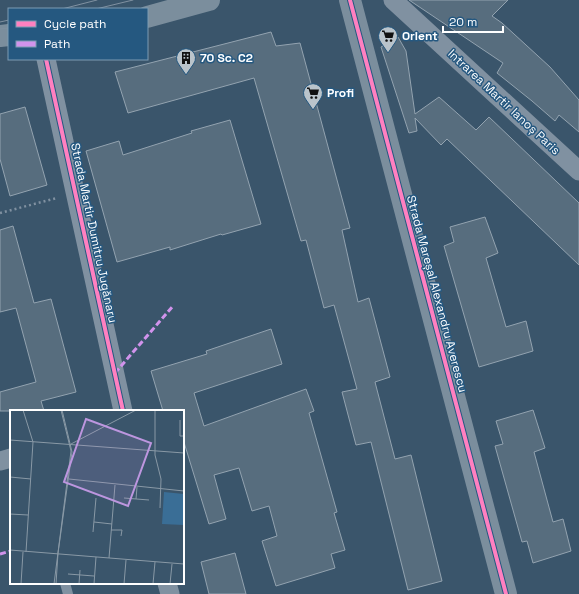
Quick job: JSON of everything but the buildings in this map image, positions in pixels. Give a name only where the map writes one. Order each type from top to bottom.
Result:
[{"type":"street","points":[[148,17],[209,0]]},
{"type":"street","name":"Strada Mareșal Alexandru Averescu","points":[[350,0],[506,594]]},
{"type":"street","name":"Intrarea Martir Ianoș Paris","points":[[393,0],[579,171]]},
{"type":"street","name":"Strada Martir Dumitru Jugănaru","points":[[46,60],[123,410]]},
{"type":"street","points":[[0,461],[10,458]]},
{"type":"street","points":[[167,584],[170,594]]},
{"type":"lane","points":[[65,584],[68,594]]},
{"type":"path","points":[[0,213],[75,193]]},
{"type":"tram line","points":[[66,8],[97,0]]},
{"type":"tram line","points":[[100,8],[133,0]]},
{"type":"tram line","points":[[0,22],[8,20]]},
{"type":"tram line","points":[[0,29],[8,28]]},
{"type":"marked path","points":[[115,373],[173,306]]},
{"type":"marked path","points":[[0,554],[10,551]]},
{"type":"cycle path","points":[[350,0],[506,594]]},
{"type":"cycle path","points":[[46,60],[123,410]]},
{"type":"place","name":"Orient","points":[[388,53]]},
{"type":"place","name":"70 Sc. C2","points":[[186,75]]},
{"type":"place","name":"Profi","points":[[313,110]]}]
